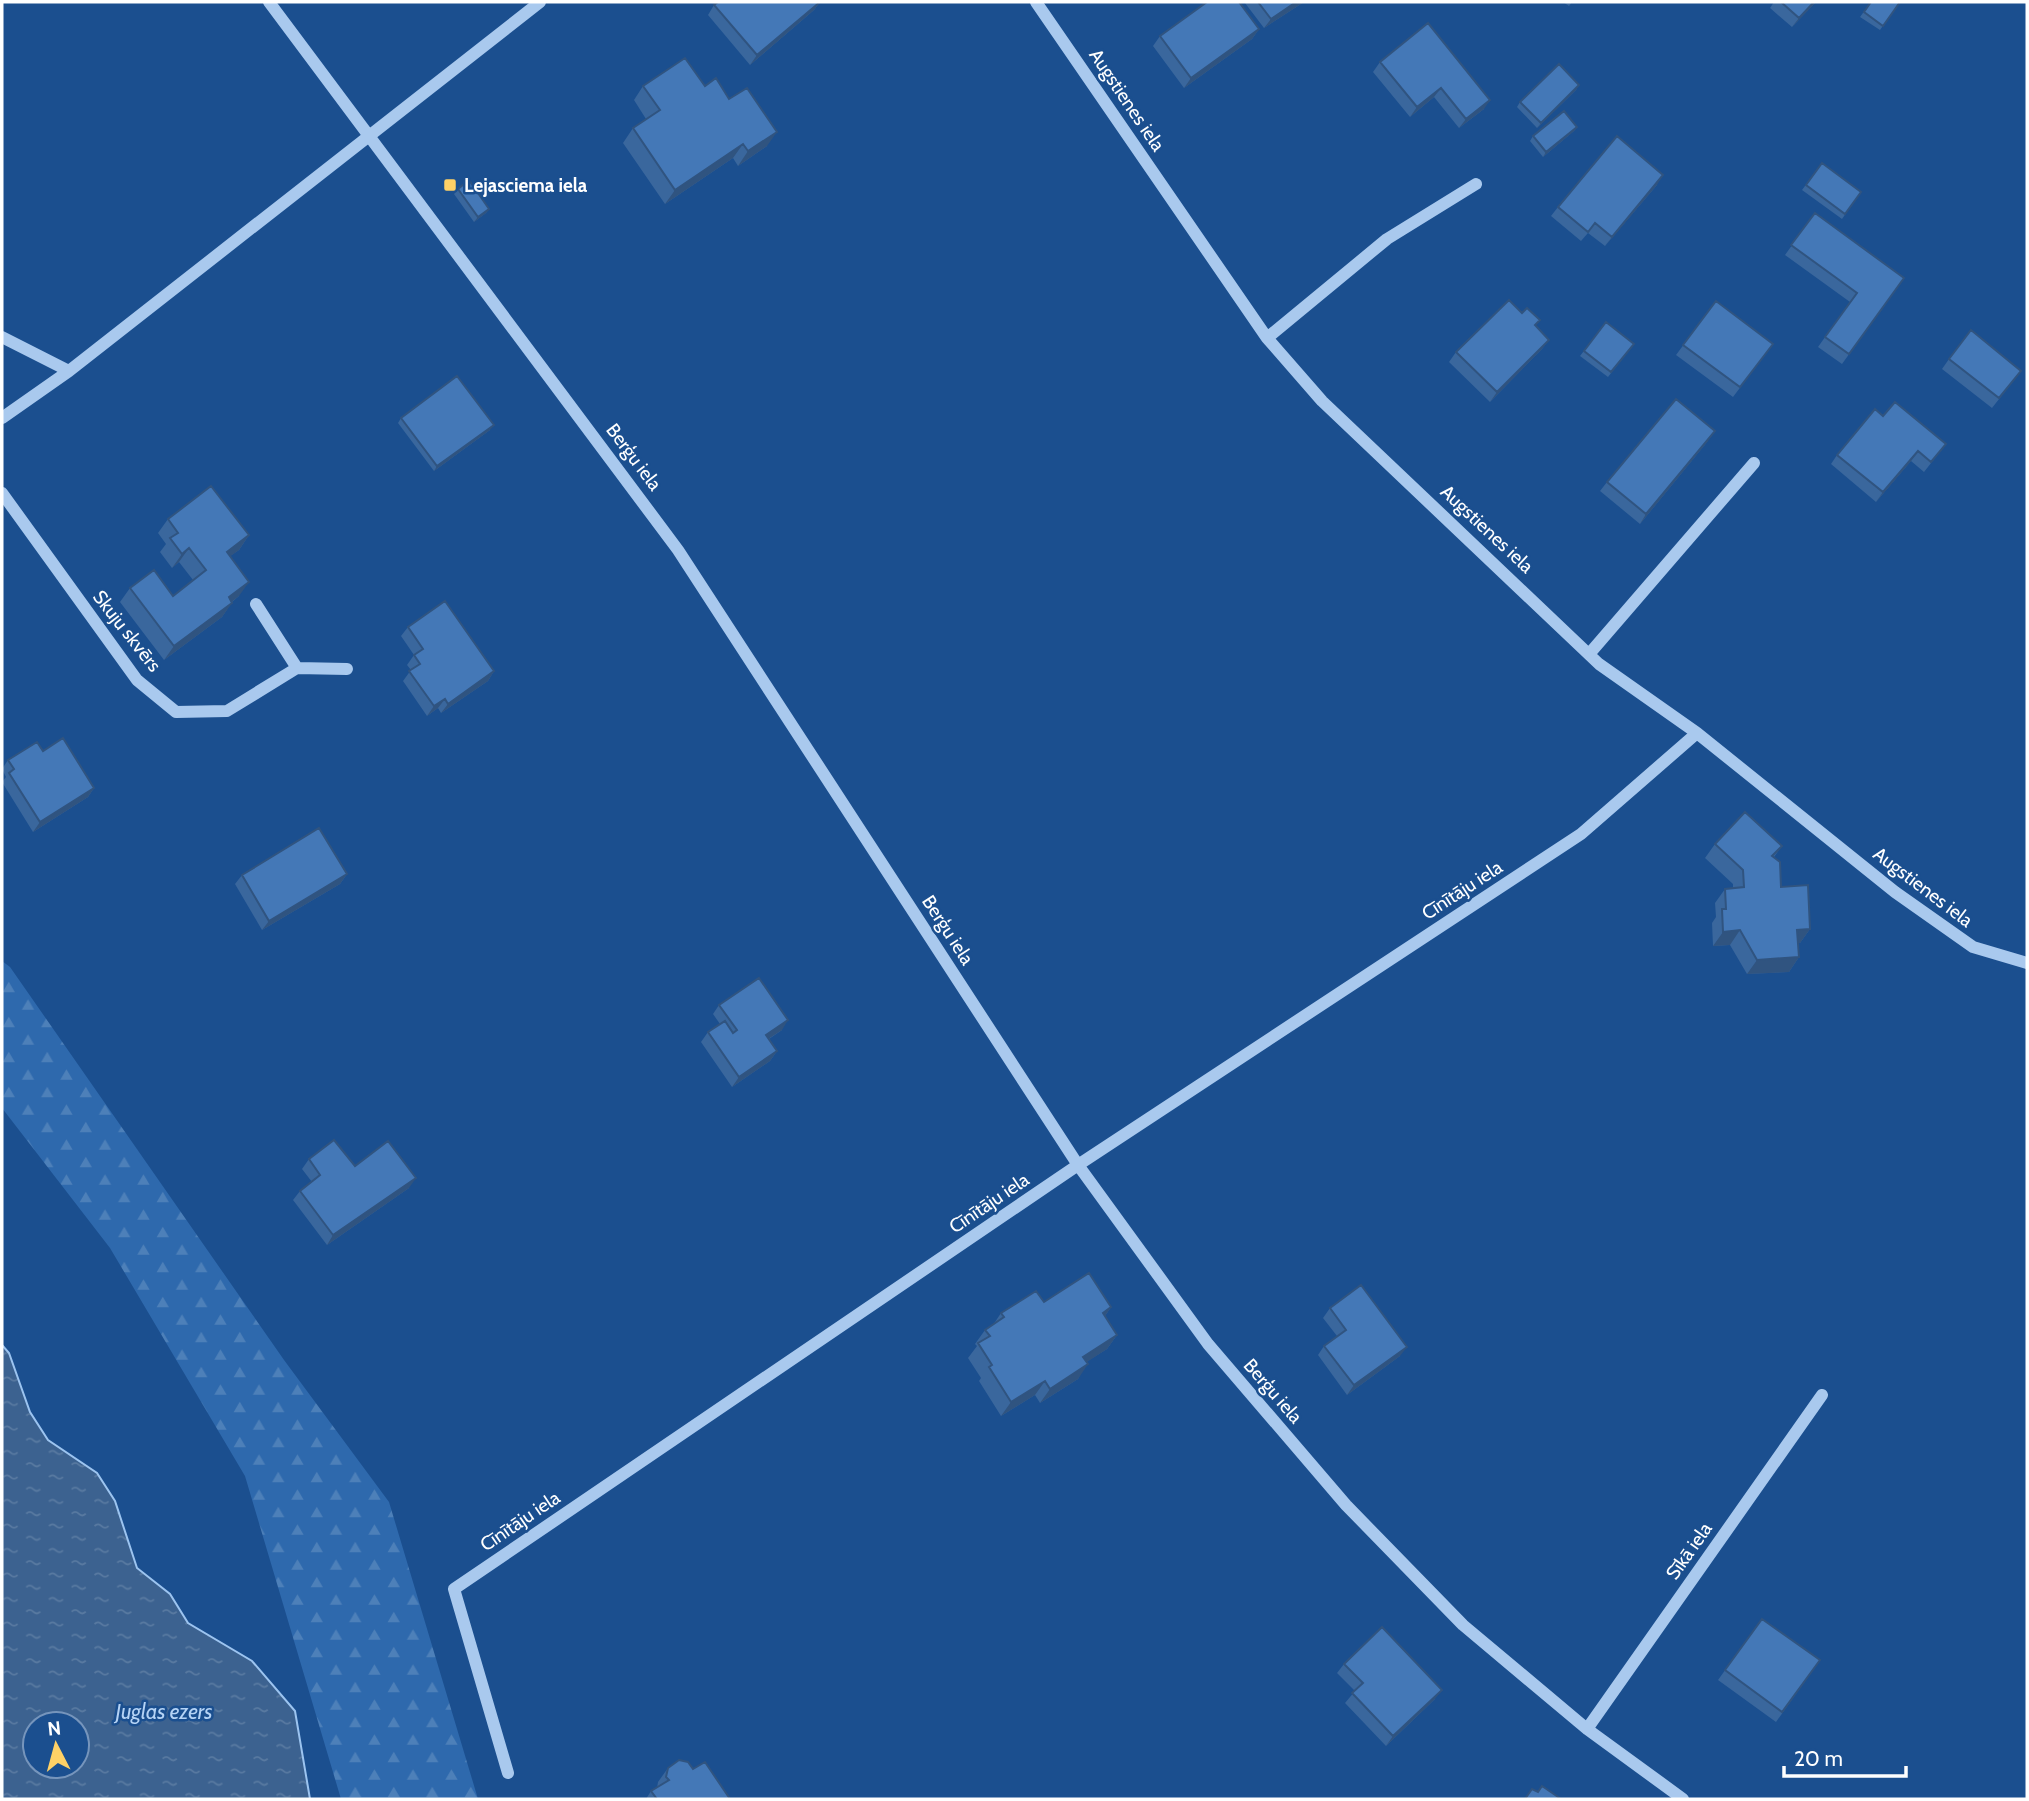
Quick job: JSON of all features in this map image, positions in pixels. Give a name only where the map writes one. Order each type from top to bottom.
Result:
[{"type":"street","name":"Berģu iela","points":[[269,2],[371,135],[678,550],[1078,1165],[1208,1344],[1346,1505],[1464,1625],[1587,1729],[1683,1799]]},
{"type":"street","points":[[2,418],[69,372],[540,2]]},
{"type":"street","name":"Augstienes iela","points":[[1036,2],[1267,338],[1322,401],[1600,664],[1697,733],[1895,892],[1973,947],[2027,963]]},
{"type":"street","points":[[1267,338],[1387,239],[1476,184]]},
{"type":"street","points":[[2,337],[69,372]]},
{"type":"street","points":[[1590,653],[1754,463]]},
{"type":"street","name":"Skuju skvērs","points":[[2,494],[137,680],[176,712],[227,710],[297,668]]},
{"type":"street","points":[[256,604],[297,668],[347,669]]},
{"type":"street","name":"Cīnītāju iela","points":[[508,1773],[454,1589],[1078,1165],[1581,834],[1697,733]]},
{"type":"street","name":"Sīkā iela","points":[[1587,1729],[1822,1395]]},
{"type":"green space","points":[[2,961],[10,967],[284,1360],[389,1502],[478,1799],[341,1799],[245,1476],[110,1248],[2,1108]]},
{"type":"water","name":"Juglas ezers","points":[[2,1345],[9,1353],[30,1412],[48,1440],[97,1473],[115,1501],[137,1568],[170,1594],[188,1623],[252,1661],[295,1711],[310,1799],[2,1799]]},
{"type":"building","points":[[718,2],[820,2],[757,55],[714,5]]},
{"type":"building","points":[[1207,2],[1239,2],[1259,29],[1191,78],[1160,36]]},
{"type":"building","points":[[1258,2],[1296,2],[1271,19]]},
{"type":"building","points":[[1781,2],[1814,2],[1799,18]]},
{"type":"building","points":[[1871,2],[1900,2],[1883,26],[1864,12]]},
{"type":"building","points":[[1428,23],[1490,100],[1466,119],[1441,88],[1417,107],[1380,62]]},
{"type":"building","points":[[685,58],[705,86],[716,78],[729,99],[747,88],[777,132],[748,151],[743,144],[675,190],[633,128],[660,110],[643,86]]},
{"type":"building","points":[[1559,64],[1579,85],[1541,123],[1520,102]]},
{"type":"building","points":[[1564,111],[1577,127],[1546,152],[1533,136]]},
{"type":"building","points":[[1617,136],[1663,175],[1612,237],[1595,223],[1588,232],[1558,207]]},
{"type":"building","points":[[1822,163],[1861,192],[1845,214],[1806,185]]},
{"type":"building","points":[[469,180],[489,209],[478,217],[458,189]]},
{"type":"building","points":[[1815,213],[1904,278],[1849,354],[1825,337],[1857,293],[1791,245]]},
{"type":"building","points":[[1509,300],[1522,313],[1527,308],[1540,320],[1535,325],[1549,340],[1497,392],[1456,352]]},
{"type":"building","points":[[1716,301],[1773,344],[1740,387],[1683,345]]},
{"type":"building","points":[[1606,322],[1634,344],[1611,372],[1584,351]]},
{"type":"building","points":[[1971,330],[2021,371],[1999,398],[1949,359]]},
{"type":"building","points":[[457,376],[494,425],[437,466],[401,418]]},
{"type":"building","points":[[1676,399],[1715,431],[1646,514],[1607,482]]},
{"type":"building","points":[[1895,402],[1946,444],[1931,462],[1918,451],[1883,492],[1837,455],[1875,409],[1883,416]]},
{"type":"building","points":[[211,486],[249,535],[227,552],[249,582],[229,597],[232,603],[174,646],[130,588],[154,570],[173,596],[206,570],[189,548],[182,554],[170,538],[178,533],[168,519]]},
{"type":"building","points":[[445,601],[494,671],[448,704],[445,699],[434,706],[409,671],[420,664],[414,655],[423,649],[408,627]]},
{"type":"building","points":[[63,738],[94,788],[40,822],[9,773],[14,769],[8,760],[37,742],[43,751]]},
{"type":"building","points":[[1745,812],[1782,846],[1772,856],[1780,862],[1781,887],[1808,885],[1810,929],[1797,930],[1799,957],[1757,960],[1740,930],[1723,932],[1725,889],[1744,887],[1743,870],[1715,844]]},
{"type":"building","points":[[319,828],[347,874],[269,921],[242,875]]},
{"type":"building","points":[[759,978],[788,1020],[766,1035],[777,1051],[739,1077],[708,1032],[725,1021],[733,1033],[737,1030],[719,1005]]},
{"type":"building","points":[[334,1140],[355,1166],[388,1141],[416,1178],[333,1235],[300,1191],[320,1175],[309,1159]]},
{"type":"building","points":[[1089,1273],[1111,1307],[1103,1313],[1117,1335],[1083,1357],[1088,1364],[1050,1389],[1045,1381],[1011,1402],[989,1367],[992,1365],[978,1343],[990,1336],[985,1330],[1004,1317],[1001,1313],[1036,1291],[1044,1302]]},
{"type":"building","points":[[1361,1285],[1407,1347],[1354,1385],[1324,1346],[1346,1330],[1330,1308]]},
{"type":"building","points":[[1762,1619],[1820,1660],[1782,1712],[1725,1670]]},
{"type":"building","points":[[1382,1627],[1442,1690],[1393,1736],[1352,1693],[1363,1683],[1344,1664]]},
{"type":"building","points":[[679,1760],[688,1762],[693,1769],[705,1762],[730,1799],[657,1799],[651,1791],[669,1780],[666,1777],[668,1768]]},
{"type":"building","points":[[1542,1786],[1561,1799],[1525,1799],[1532,1789],[1538,1792]]},
{"type":"place","name":"Lejasciema iela","points":[[450,185]]}]
